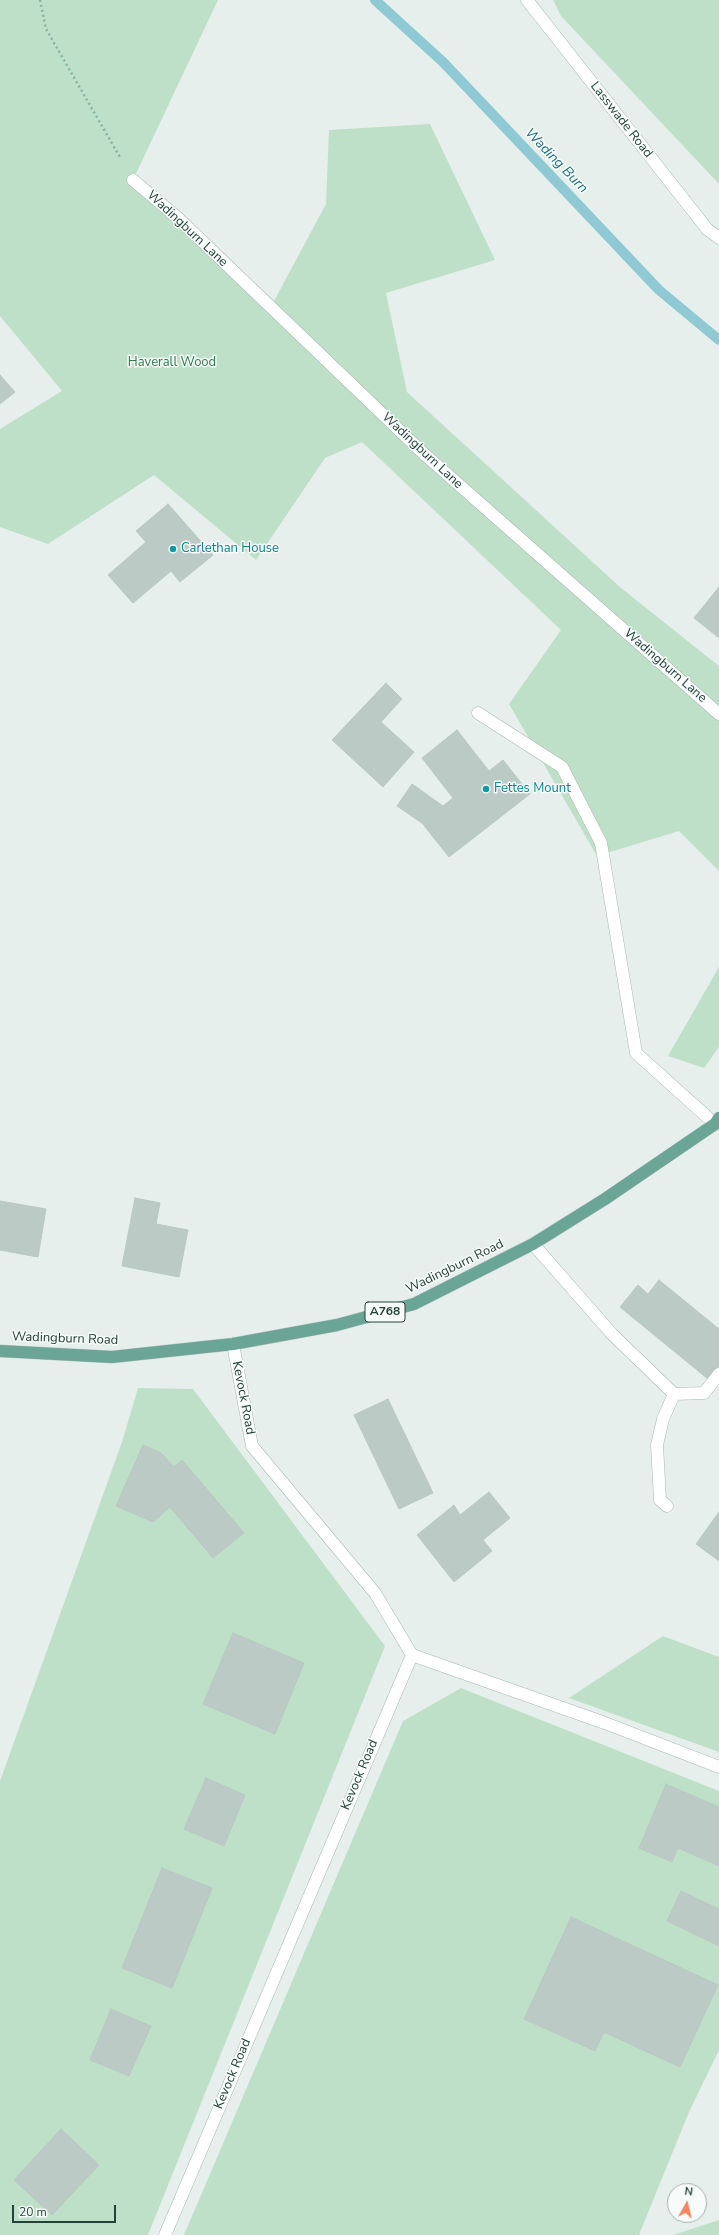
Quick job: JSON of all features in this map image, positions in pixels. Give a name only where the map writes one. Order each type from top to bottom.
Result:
[{"type":"main road","name":"Wadingburn Road","points":[[0,1350],[112,1357],[233,1344],[337,1325],[414,1304],[533,1244],[605,1199],[718,1123]]},
{"type":"street","name":"Lasswade Road","points":[[527,0],[707,229],[719,238]]},
{"type":"street","name":"Wadingburn Lane","points":[[133,180],[178,218],[423,453],[719,714]]},
{"type":"street","points":[[478,713],[562,767],[602,843],[636,1053],[718,1123]]},
{"type":"street","points":[[533,1244],[612,1334],[674,1394],[704,1393],[719,1374]]},
{"type":"street","name":"Kevock Road","points":[[165,2235],[412,1655],[376,1593],[252,1446],[233,1344]]},
{"type":"street","points":[[667,1506],[660,1500],[657,1445],[663,1419],[674,1394]]},
{"type":"street","points":[[412,1655],[605,1723],[719,1766]]},
{"type":"path","points":[[40,0],[46,29],[133,180]]},
{"type":"green space","name":"Haverall Wood","points":[[0,0],[218,0],[133,180],[274,301],[326,204],[329,130],[430,124],[495,260],[386,293],[407,392],[621,588],[719,666],[719,871],[679,831],[597,856],[509,704],[561,630],[362,442],[325,458],[256,560],[154,475],[48,544],[0,527],[0,429],[62,391],[0,316]]},
{"type":"green space","points":[[553,0],[719,0],[719,184],[561,16]]},
{"type":"green space","points":[[719,967],[719,1047],[704,1068],[668,1056]]},
{"type":"green space","points":[[138,1388],[193,1389],[385,1646],[148,2235],[0,2235],[0,1781],[122,1442]]},
{"type":"green space","points":[[663,1636],[719,1657],[719,1752],[569,1698]]},
{"type":"green space","points":[[461,1688],[719,1791],[719,2050],[689,2112],[639,2235],[184,2235],[403,1721]]},
{"type":"green space","points":[[719,2220],[719,2235],[673,2235]]},
{"type":"building","points":[[0,375],[15,392],[0,404]]},
{"type":"building","name":"Carlethan House","points":[[168,504],[213,555],[180,582],[171,571],[133,603],[108,575],[146,542],[136,531]]},
{"type":"building","points":[[719,587],[719,638],[694,618]]},
{"type":"building","points":[[386,683],[402,699],[381,722],[414,752],[383,787],[332,740]]},
{"type":"building","name":"Fettes Mount","points":[[457,730],[489,771],[503,760],[530,794],[449,857],[422,823],[397,806],[412,784],[443,806],[453,798],[422,758]]},
{"type":"building","points":[[135,1198],[160,1203],[156,1224],[188,1230],[179,1277],[122,1266]]},
{"type":"building","points":[[0,1201],[46,1209],[38,1257],[0,1250]]},
{"type":"building","points":[[659,1280],[719,1329],[719,1366],[708,1379],[620,1307],[638,1285],[648,1294]]},
{"type":"building","points":[[388,1399],[433,1493],[399,1509],[354,1415]]},
{"type":"building","points":[[143,1445],[161,1453],[174,1467],[182,1460],[244,1533],[213,1558],[170,1507],[153,1522],[116,1506]]},
{"type":"building","points":[[489,1492],[510,1518],[483,1540],[492,1551],[454,1582],[417,1535],[454,1505],[460,1515]]},
{"type":"building","points":[[719,1512],[719,1561],[696,1544]]},
{"type":"building","points":[[233,1633],[304,1663],[275,1734],[203,1704]]},
{"type":"building","points":[[206,1778],[245,1795],[224,1846],[184,1829]]},
{"type":"building","points":[[666,1784],[719,1807],[719,1866],[678,1848],[672,1862],[639,1848]]},
{"type":"building","points":[[162,1868],[212,1888],[172,1988],[122,1968]]},
{"type":"building","points":[[681,1891],[719,1909],[719,1946],[667,1921]]},
{"type":"building","points":[[571,1917],[718,1985],[680,2067],[604,2032],[595,2051],[524,2019]]},
{"type":"building","points":[[111,2009],[151,2026],[129,2076],[90,2060]]},
{"type":"building","points":[[61,2129],[99,2165],[52,2215],[14,2180]]},
{"type":"waterway","name":"Wading Burn","points":[[375,0],[443,62],[659,290],[719,340]]},
{"type":"place","name":"Carlethan House","points":[[173,549]]},
{"type":"place","name":"Fettes Mount","points":[[486,789]]}]
